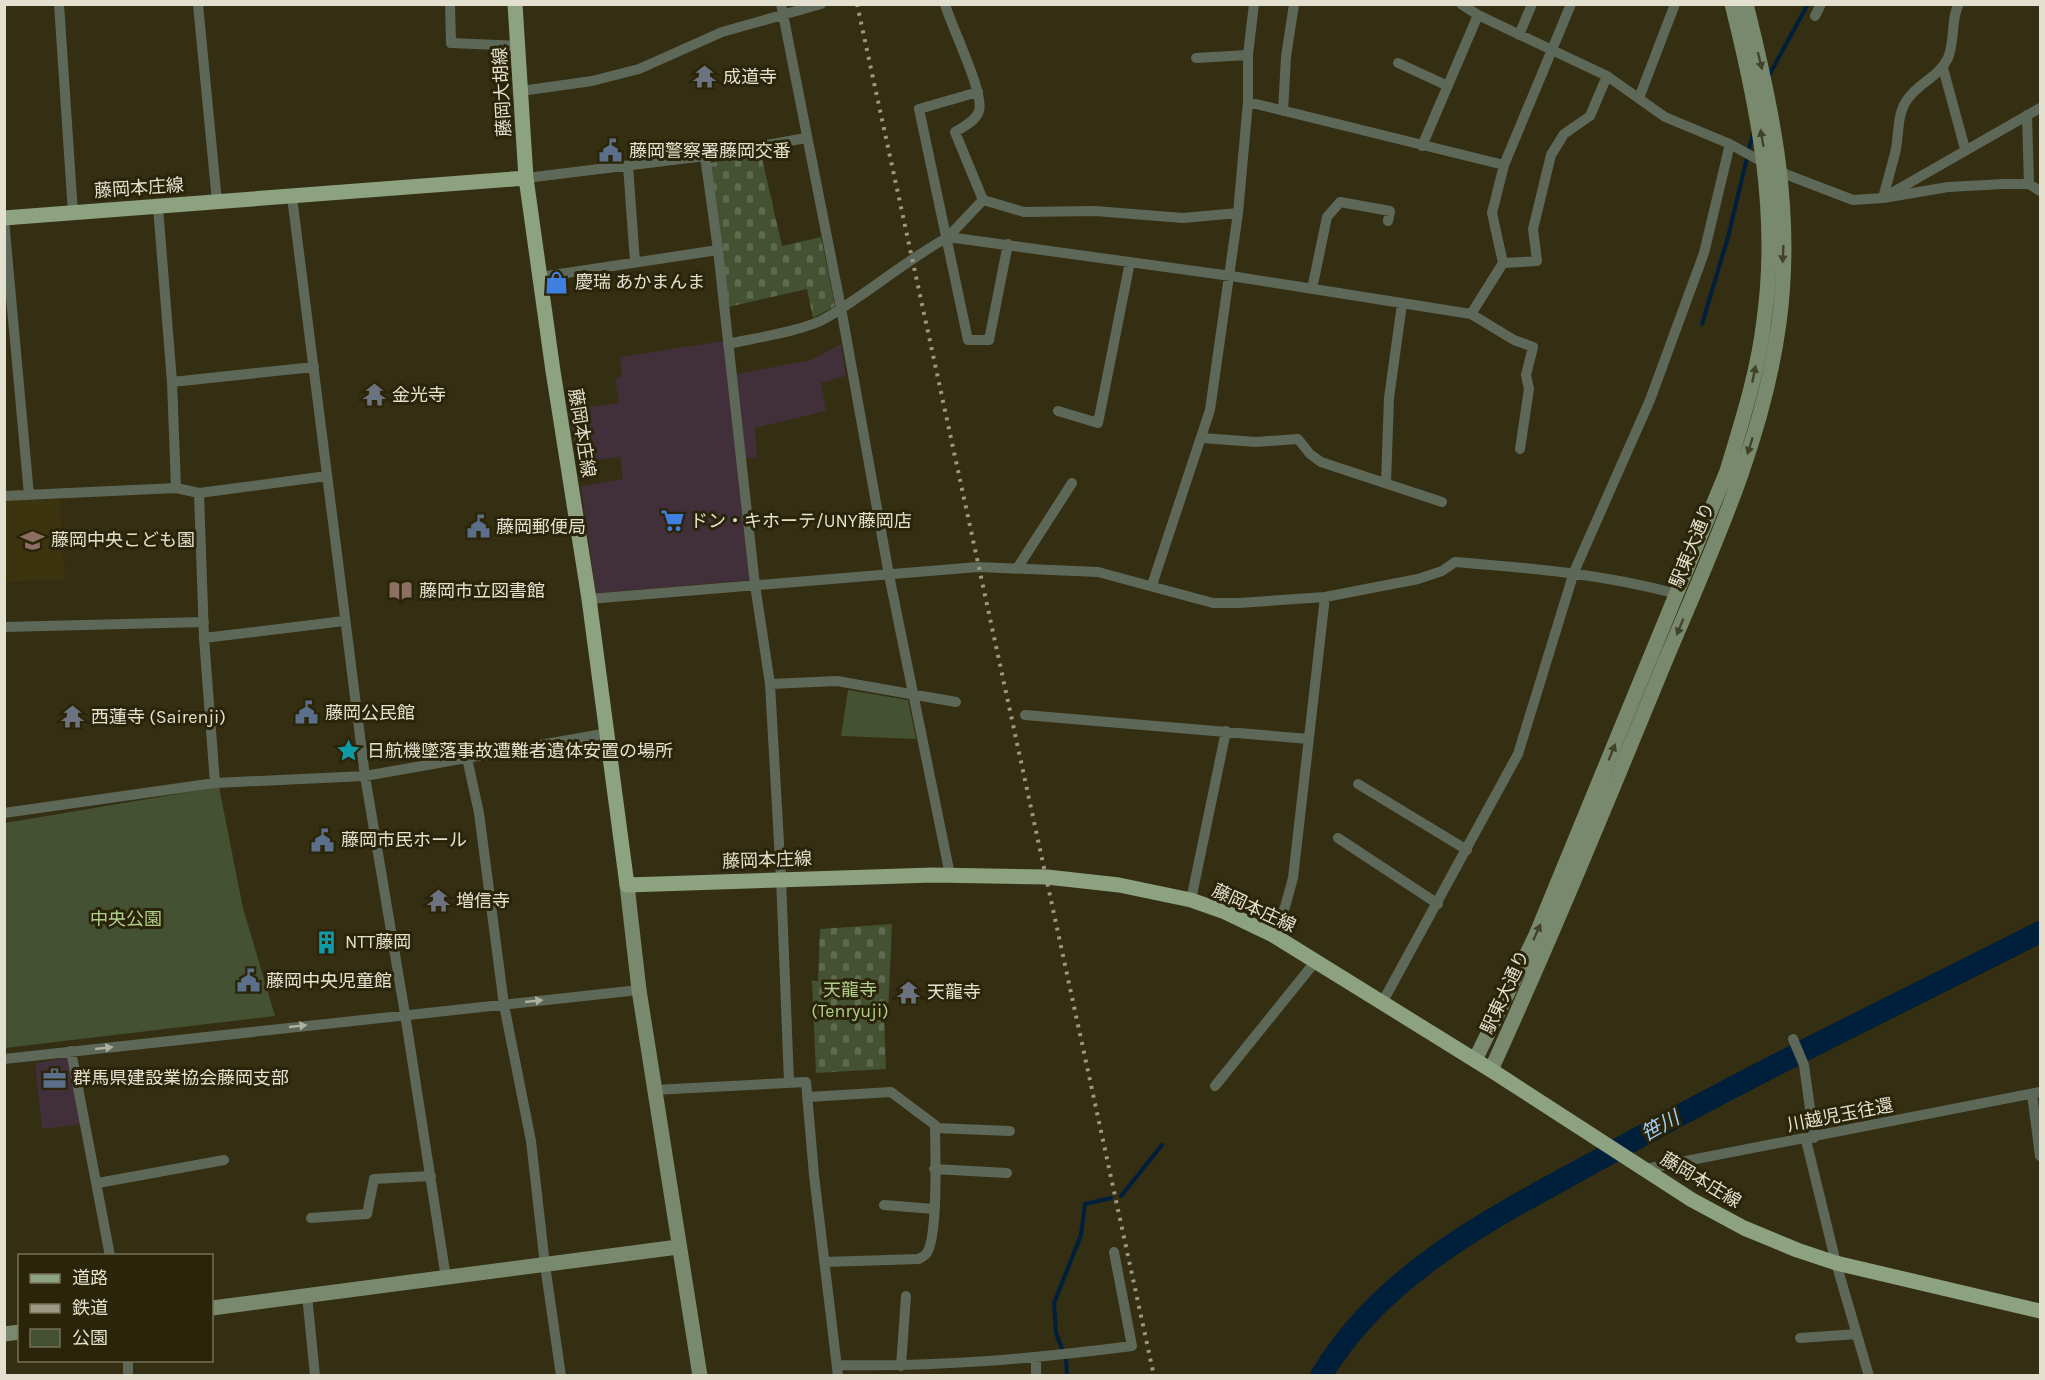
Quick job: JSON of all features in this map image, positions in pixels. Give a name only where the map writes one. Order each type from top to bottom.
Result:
[{"type":"main road","name":"藤岡大胡線","points":[[515,4],[526,178]]},
{"type":"main road","name":"藤岡本庄線","points":[[4,219],[526,178],[590,599],[627,885],[782,878],[950,875],[1047,877],[1093,881],[1191,900],[1225,912],[1273,935],[1491,1070],[1692,1200],[1744,1228],[1836,1263],[2040,1311]]},
{"type":"street","points":[[59,4],[73,213]]},
{"type":"street","points":[[198,4],[217,202]]},
{"type":"street","points":[[450,4],[451,44],[519,46]]},
{"type":"street","points":[[521,90],[592,81],[639,69],[722,32],[782,10],[821,4]]},
{"type":"street","points":[[945,4],[978,92],[980,109],[976,118],[955,132],[983,200]]},
{"type":"street","points":[[1152,585],[1179,497],[1202,438],[1210,410],[1231,276],[1238,213],[1248,102],[1248,55],[1254,4]]},
{"type":"street","points":[[1283,111],[1286,57],[1294,4]]},
{"type":"street","points":[[1461,4],[1478,15],[1607,76],[1665,117],[1730,144],[1780,172],[1853,200],[1883,198],[1948,187],[2029,184],[2040,191]]},
{"type":"street","points":[[1519,35],[1532,4]]},
{"type":"street","points":[[1471,314],[1503,263],[1492,213],[1504,165],[1570,4]]},
{"type":"street","points":[[1639,98],[1675,4]]},
{"type":"street","name":"駅東大通り","points":[[1475,1060],[1536,935],[1677,594],[1727,471],[1750,394],[1765,319],[1769,225],[1764,164],[1753,87],[1732,4]]},
{"type":"street","name":"駅東大通り","points":[[1491,1070],[1550,942],[1741,476],[1765,397],[1779,321],[1784,225],[1779,153],[1767,86],[1746,4]]},
{"type":"street","points":[[1815,16],[1821,4]]},
{"type":"street","points":[[1883,198],[1897,147],[1899,120],[1906,100],[1943,68],[1955,34],[1956,10],[1959,4]]},
{"type":"street","points":[[782,10],[841,308],[889,574],[950,875]]},
{"type":"street","points":[[1422,146],[1478,15]]},
{"type":"street","points":[[1196,58],[1248,55]]},
{"type":"street","points":[[1398,63],[1448,86]]},
{"type":"street","points":[[1943,68],[1965,149]]},
{"type":"street","points":[[1503,263],[1536,261],[1533,229],[1551,155],[1564,134],[1590,116],[1607,76]]},
{"type":"street","points":[[978,92],[919,109],[948,237],[968,340],[988,340],[1008,244]]},
{"type":"street","points":[[1248,102],[1504,165]]},
{"type":"street","points":[[1883,198],[2040,108]]},
{"type":"street","points":[[2027,115],[2029,184]]},
{"type":"street","points":[[526,178],[705,156],[806,138]]},
{"type":"street","points":[[1382,1004],[1518,754],[1574,572],[1650,400],[1700,265],[1730,144]]},
{"type":"street","points":[[705,156],[718,250],[755,585],[770,684],[782,878],[789,1082]]},
{"type":"street","points":[[628,166],[634,262]]},
{"type":"street","points":[[292,197],[365,777],[446,1278]]},
{"type":"street","points":[[983,200],[1024,212],[1095,211],[1183,218],[1238,213]]},
{"type":"street","points":[[728,344],[824,320],[880,284],[912,257],[948,237],[983,200]]},
{"type":"street","points":[[1312,289],[1327,217],[1340,202],[1390,211],[1388,221]]},
{"type":"street","points":[[158,207],[172,382],[176,488]]},
{"type":"street","points":[[4,219],[29,495]]},
{"type":"street","points":[[948,237],[1231,276],[1471,314],[1514,340],[1533,347],[1526,375],[1529,389],[1520,449]]},
{"type":"street","points":[[540,277],[718,250]]},
{"type":"street","points":[[1058,411],[1098,423],[1130,262]]},
{"type":"street","points":[[1386,483],[1389,398],[1402,304]]},
{"type":"street","points":[[172,382],[314,367]]},
{"type":"street","points":[[1202,438],[1256,442],[1298,439],[1310,454],[1321,462],[1442,502]]},
{"type":"street","points":[[4,496],[176,488],[200,493],[327,476]]},
{"type":"street","points":[[1018,567],[1072,483]]},
{"type":"street","points":[[200,493],[204,638],[215,783]]},
{"type":"street","points":[[590,599],[889,574],[1018,567],[1098,572],[1213,603],[1308,600],[1418,579],[1442,571],[1455,562],[1574,572],[1628,580],[1677,594]]},
{"type":"street","points":[[1273,935],[1285,907],[1293,878],[1325,597]]},
{"type":"street","points":[[204,638],[344,621]]},
{"type":"street","points":[[4,627],[204,622]]},
{"type":"street","points":[[770,684],[837,681],[956,702]]},
{"type":"street","points":[[1025,715],[1309,739]]},
{"type":"street","points":[[1191,900],[1226,731]]},
{"type":"street","points":[[4,813],[215,783],[365,777],[608,733]]},
{"type":"street","points":[[467,758],[479,813],[504,1005],[531,1141],[545,1265],[561,1376]]},
{"type":"street","points":[[1358,784],[1467,850]]},
{"type":"street","points":[[1338,838],[1438,904]]},
{"type":"street","points":[[627,885],[639,990],[700,1376]]},
{"type":"street","points":[[1215,1086],[1315,962]]},
{"type":"street","points":[[4,1059],[639,990]]},
{"type":"street","points":[[1793,1039],[1804,1065],[1810,1139],[1836,1263],[1869,1376]]},
{"type":"street","points":[[71,1051],[98,1183],[110,1254]]},
{"type":"street","points":[[654,1090],[806,1082],[824,1262],[838,1370],[1036,1358],[1131,1346],[1114,1252]]},
{"type":"street","points":[[808,1096],[891,1092],[924,1114],[935,1128],[934,1209],[931,1242],[926,1254],[918,1259],[824,1262]]},
{"type":"street","points":[[2036,1093],[2040,1156]]},
{"type":"street","name":"川越児玉往還","points":[[1645,1169],[1810,1139],[2036,1093]]},
{"type":"street","points":[[935,1128],[1010,1131]]},
{"type":"street","points":[[98,1183],[224,1160]]},
{"type":"street","points":[[934,1169],[1006,1173]]},
{"type":"street","points":[[311,1218],[367,1214],[374,1179],[431,1176]]},
{"type":"street","points":[[884,1204],[934,1209]]},
{"type":"street","points":[[213,1308],[678,1247]]},
{"type":"street","points":[[308,1295],[315,1376]]},
{"type":"street","points":[[901,1366],[906,1296]]},
{"type":"street","points":[[1800,1338],[1857,1334]]},
{"type":"street","points":[[1036,1358],[1036,1376]]},
{"type":"shaded area","points":[[724,341],[727,376],[811,360],[841,344],[846,376],[821,383],[826,411],[755,428],[757,457],[737,459],[751,580],[596,593],[581,486],[623,479],[620,457],[577,462],[569,410],[619,403],[615,378],[622,376],[620,357]]},
{"type":"shaded area","name":"藤岡中央こども園","points":[[59,499],[65,579],[5,582],[4,501]]},
{"type":"shaded area","points":[[67,1058],[83,1124],[42,1129],[35,1063]]},
{"type":"green space","points":[[761,154],[782,246],[821,237],[835,306],[813,318],[807,289],[728,307],[709,163]]},
{"type":"green space","points":[[848,690],[908,700],[916,739],[841,736]]},
{"type":"green space","name":"中央公園","points":[[219,787],[243,908],[275,1016],[5,1048],[5,823]]},
{"type":"green space","name":"天龍寺 (Tenryuji)","points":[[892,924],[888,1015],[884,1016],[886,1069],[816,1073],[812,981],[818,981],[820,929]]},
{"type":"waterway","points":[[1768,77],[1808,4]]},
{"type":"waterway","points":[[1702,324],[1728,237],[1753,133]]},
{"type":"waterway","name":"笹川","points":[[1321,1376],[1347,1338],[1378,1304],[1412,1274],[1488,1222],[1716,1096],[2040,932]]},
{"type":"waterway","points":[[1121,1196],[1162,1145]]},
{"type":"waterway","points":[[1067,1376],[1066,1359],[1056,1333],[1054,1303],[1081,1235],[1085,1204],[1111,1198]]},
{"type":"railway","points":[[857,4],[1154,1376]]},
{"type":"place","name":"成道寺","points":[[705,77]]},
{"type":"place","name":"藤岡警察署藤岡交番","points":[[611,151]]},
{"type":"place","name":"慶瑞 あかまんま","points":[[557,282]]},
{"type":"place","name":"金光寺","points":[[374,395]]},
{"type":"place","name":"ドン・キホーテ/UNY藤岡店","points":[[672,521]]},
{"type":"place","name":"藤岡郵便局","points":[[478,527]]},
{"type":"place","name":"藤岡中央こども園","points":[[33,540]]},
{"type":"place","name":"藤岡市立図書館","points":[[401,591]]},
{"type":"place","name":"藤岡公民館","points":[[307,713]]},
{"type":"place","name":"西蓮寺 (Sairenji)","points":[[73,717]]},
{"type":"place","name":"日航機墜落事故遭難者遺体安置の場所","points":[[349,751]]},
{"type":"place","name":"藤岡市民ホール","points":[[323,840]]},
{"type":"place","name":"増信寺","points":[[438,901]]},
{"type":"place","name":"NTT藤岡","points":[[327,942]]},
{"type":"place","name":"藤岡中央児童館","points":[[248,981]]},
{"type":"place","name":"天龍寺","points":[[909,992]]},
{"type":"place","name":"群馬県建設業協会藤岡支部","points":[[55,1078]]}]
